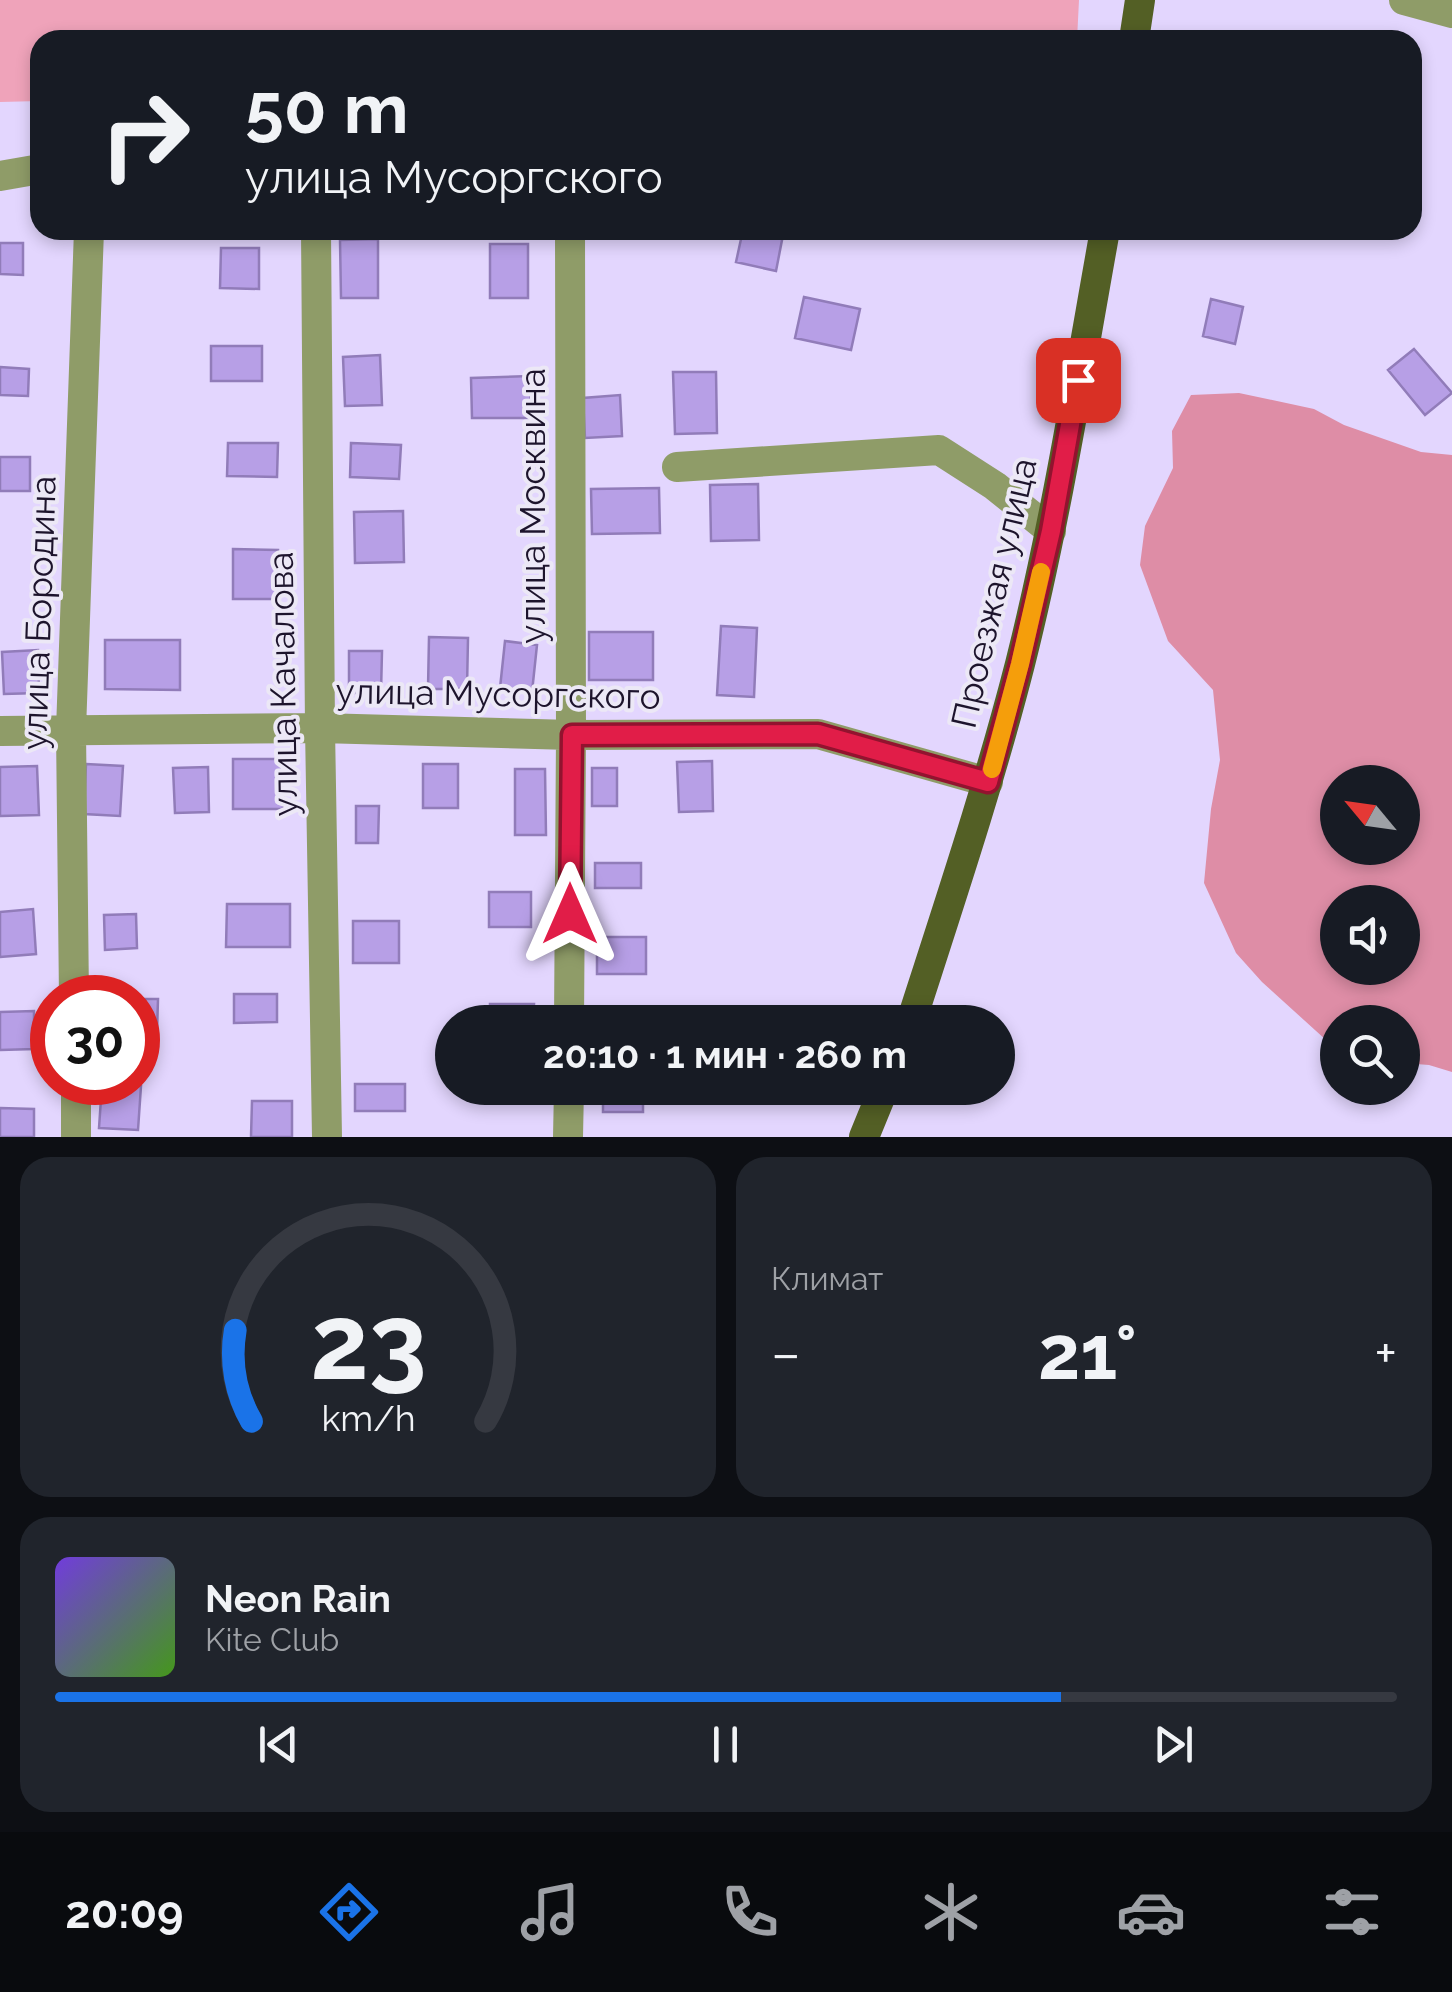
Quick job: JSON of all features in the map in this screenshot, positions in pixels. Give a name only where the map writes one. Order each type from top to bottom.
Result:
[{"type":"main road","points":[[1136,30],[1140,0]]},
{"type":"main road","name":"Проезжая улица","points":[[917,1005],[988,782],[1020,664],[1051,531],[1103,240]]},
{"type":"main road","points":[[864,1137],[877,1105]]},
{"type":"street","points":[[1404,0],[1452,13]]},
{"type":"street","points":[[0,176],[30,170]]},
{"type":"street","name":"улица Бородина","points":[[74,975],[71,730],[89,240]]},
{"type":"street","name":"улица Качалова","points":[[316,240],[328,1137]]},
{"type":"street","name":"улица Москвина","points":[[569,1005],[570,240]]},
{"type":"street","points":[[677,467],[940,450],[995,486],[1051,531]]},
{"type":"street","name":"улица Мусоргского","points":[[0,731],[320,728],[572,735],[818,734],[988,782]]},
{"type":"street","points":[[76,1105],[76,1137]]},
{"type":"street","points":[[568,1137],[569,1105]]},
{"type":"shaded area","points":[[0,0],[1079,0],[1078,30],[30,30],[30,101],[0,102]]},
{"type":"shaded area","points":[[1239,393],[1314,409],[1344,425],[1421,452],[1452,455],[1452,1072],[1420,1064],[1420,1005],[1320,1005],[1320,1035],[1236,953],[1204,883],[1220,760],[1213,690],[1168,641],[1140,565],[1145,526],[1173,468],[1172,431],[1191,395]]},
{"type":"building","points":[[340,240],[378,240],[378,298],[341,298]]},
{"type":"building","points":[[741,240],[782,240],[776,271],[736,262]]},
{"type":"building","points":[[0,243],[23,243],[23,275],[0,274]]},
{"type":"building","points":[[490,244],[528,244],[528,298],[490,298]]},
{"type":"building","points":[[221,248],[259,248],[259,289],[220,288]]},
{"type":"building","points":[[804,297],[860,309],[851,350],[795,338]]},
{"type":"building","points":[[1211,299],[1243,307],[1235,344],[1203,336]]},
{"type":"building","points":[[211,346],[262,346],[262,381],[211,381]]},
{"type":"building","points":[[1414,349],[1452,393],[1425,415],[1388,370]]},
{"type":"building","points":[[380,355],[382,405],[345,406],[343,357]]},
{"type":"building","points":[[0,367],[29,369],[28,396],[0,395]]},
{"type":"building","points":[[673,372],[716,372],[717,433],[675,434]]},
{"type":"building","points":[[530,376],[531,418],[472,418],[471,378]]},
{"type":"building","points":[[620,395],[622,436],[585,438],[583,398]]},
{"type":"building","points":[[228,443],[278,443],[277,477],[227,476]]},
{"type":"building","points":[[351,443],[401,445],[399,479],[350,477]]},
{"type":"building","points":[[0,457],[30,457],[30,491],[0,491]]},
{"type":"building","points":[[758,484],[759,540],[711,541],[710,485]]},
{"type":"building","points":[[659,488],[660,533],[592,534],[591,489]]},
{"type":"building","points":[[403,511],[404,562],[355,563],[354,512]]},
{"type":"building","points":[[233,549],[278,550],[278,599],[233,599]]},
{"type":"building","points":[[721,626],[757,628],[754,697],[717,695]]},
{"type":"building","points":[[589,632],[653,632],[653,680],[589,680]]},
{"type":"building","points":[[429,637],[468,638],[467,689],[428,689]]},
{"type":"building","points":[[105,640],[180,640],[180,690],[105,689]]},
{"type":"building","points":[[505,641],[537,645],[532,692],[500,688]]},
{"type":"building","points":[[38,650],[39,693],[4,694],[2,652]]},
{"type":"building","points":[[349,651],[382,651],[381,693],[349,693]]},
{"type":"building","points":[[233,759],[283,759],[283,809],[233,809]]},
{"type":"building","points":[[712,761],[713,811],[679,812],[677,762]]},
{"type":"building","points":[[86,764],[123,766],[120,816],[84,814]]},
{"type":"building","points":[[423,764],[458,764],[458,808],[423,808]]},
{"type":"building","points":[[37,766],[39,815],[0,816],[0,767]]},
{"type":"building","points":[[208,767],[209,812],[175,813],[173,768]]},
{"type":"building","points":[[592,768],[617,768],[617,806],[592,806]]},
{"type":"building","points":[[515,769],[545,769],[546,835],[515,835]]},
{"type":"building","points":[[356,806],[379,806],[378,843],[356,843]]},
{"type":"building","points":[[595,863],[641,863],[641,888],[595,888]]},
{"type":"building","points":[[489,892],[531,892],[531,927],[489,927]]},
{"type":"building","points":[[227,904],[290,904],[290,947],[226,947]]},
{"type":"building","points":[[33,909],[36,954],[0,957],[0,912]]},
{"type":"building","points":[[136,914],[137,948],[105,950],[104,915]]},
{"type":"building","points":[[353,921],[399,921],[399,963],[353,963]]},
{"type":"building","points":[[597,937],[646,937],[646,974],[597,974]]},
{"type":"building","points":[[234,994],[277,994],[277,1022],[234,1023]]},
{"type":"building","points":[[30,1011],[30,1049],[0,1050],[0,1012]]},
{"type":"building","points":[[355,1084],[405,1084],[405,1111],[355,1111]]},
{"type":"building","points":[[252,1101],[292,1101],[292,1137],[251,1137]]},
{"type":"building","points":[[101,1105],[140,1105],[138,1130],[99,1128]]},
{"type":"building","points":[[603,1105],[643,1105],[643,1112],[603,1112]]},
{"type":"building","points":[[0,1108],[34,1109],[34,1137],[0,1137]]},
{"type":"slow traffic","points":[[992,769],[1041,572]]},
{"type":"route","points":[[570,914],[572,735],[818,734],[988,782],[1051,531],[1078,380]]}]
